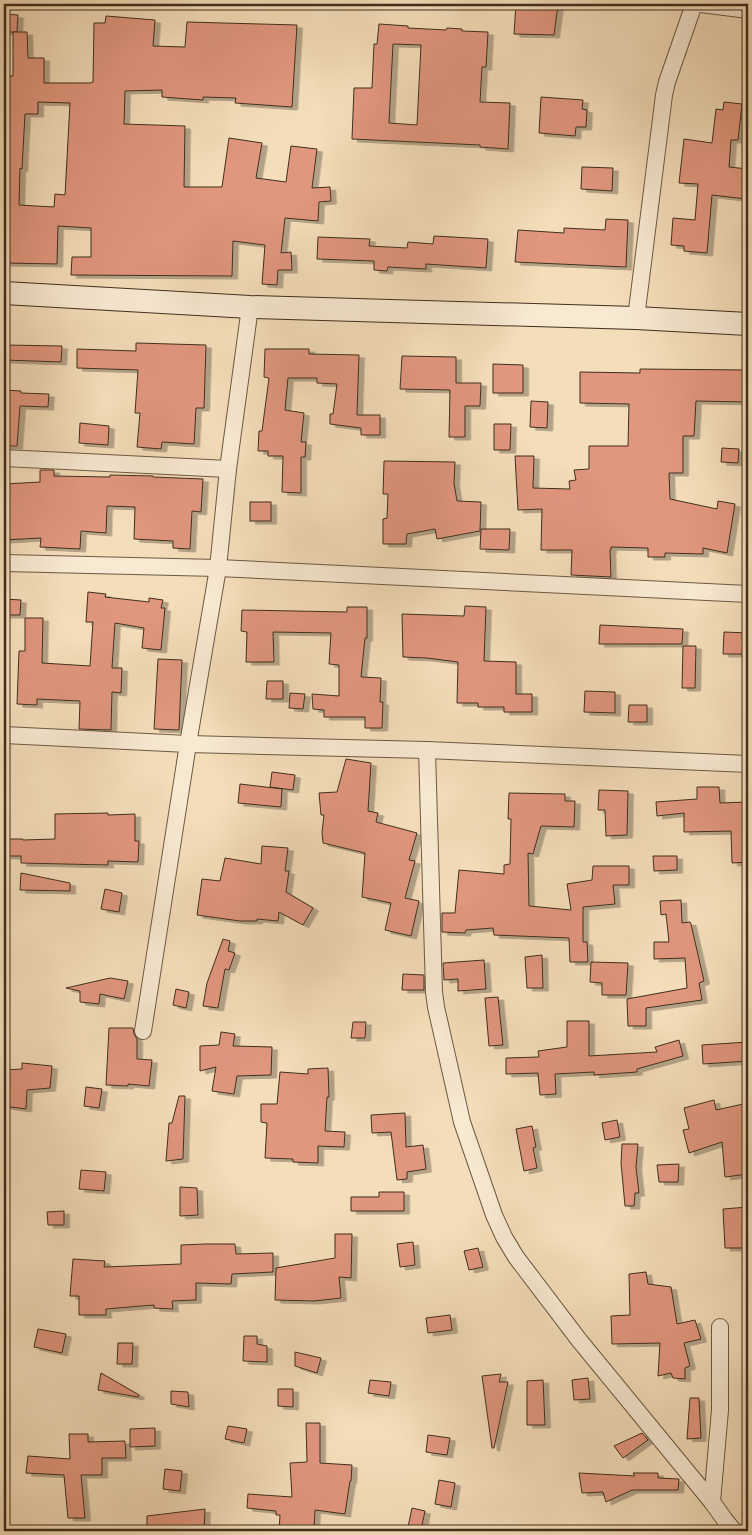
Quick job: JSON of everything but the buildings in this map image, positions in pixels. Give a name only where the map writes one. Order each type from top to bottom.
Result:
[{"type":"main road","points":[[4,293],[250,306],[636,318],[748,324]]},
{"type":"street","points":[[636,318],[664,95],[694,4]]},
{"type":"street","points":[[701,4],[748,10]]},
{"type":"street","points":[[143,1031],[218,568],[228,469],[250,306]]},
{"type":"street","points":[[4,458],[228,469]]},
{"type":"street","points":[[4,563],[218,568],[748,594]]},
{"type":"street","points":[[4,735],[188,744],[427,750],[748,764]]},
{"type":"street","points":[[427,750],[436,1007],[462,1122],[494,1215],[516,1257],[573,1333],[712,1502],[725,1528]]},
{"type":"street","points":[[712,1502],[720,1410],[720,1327]]}]
